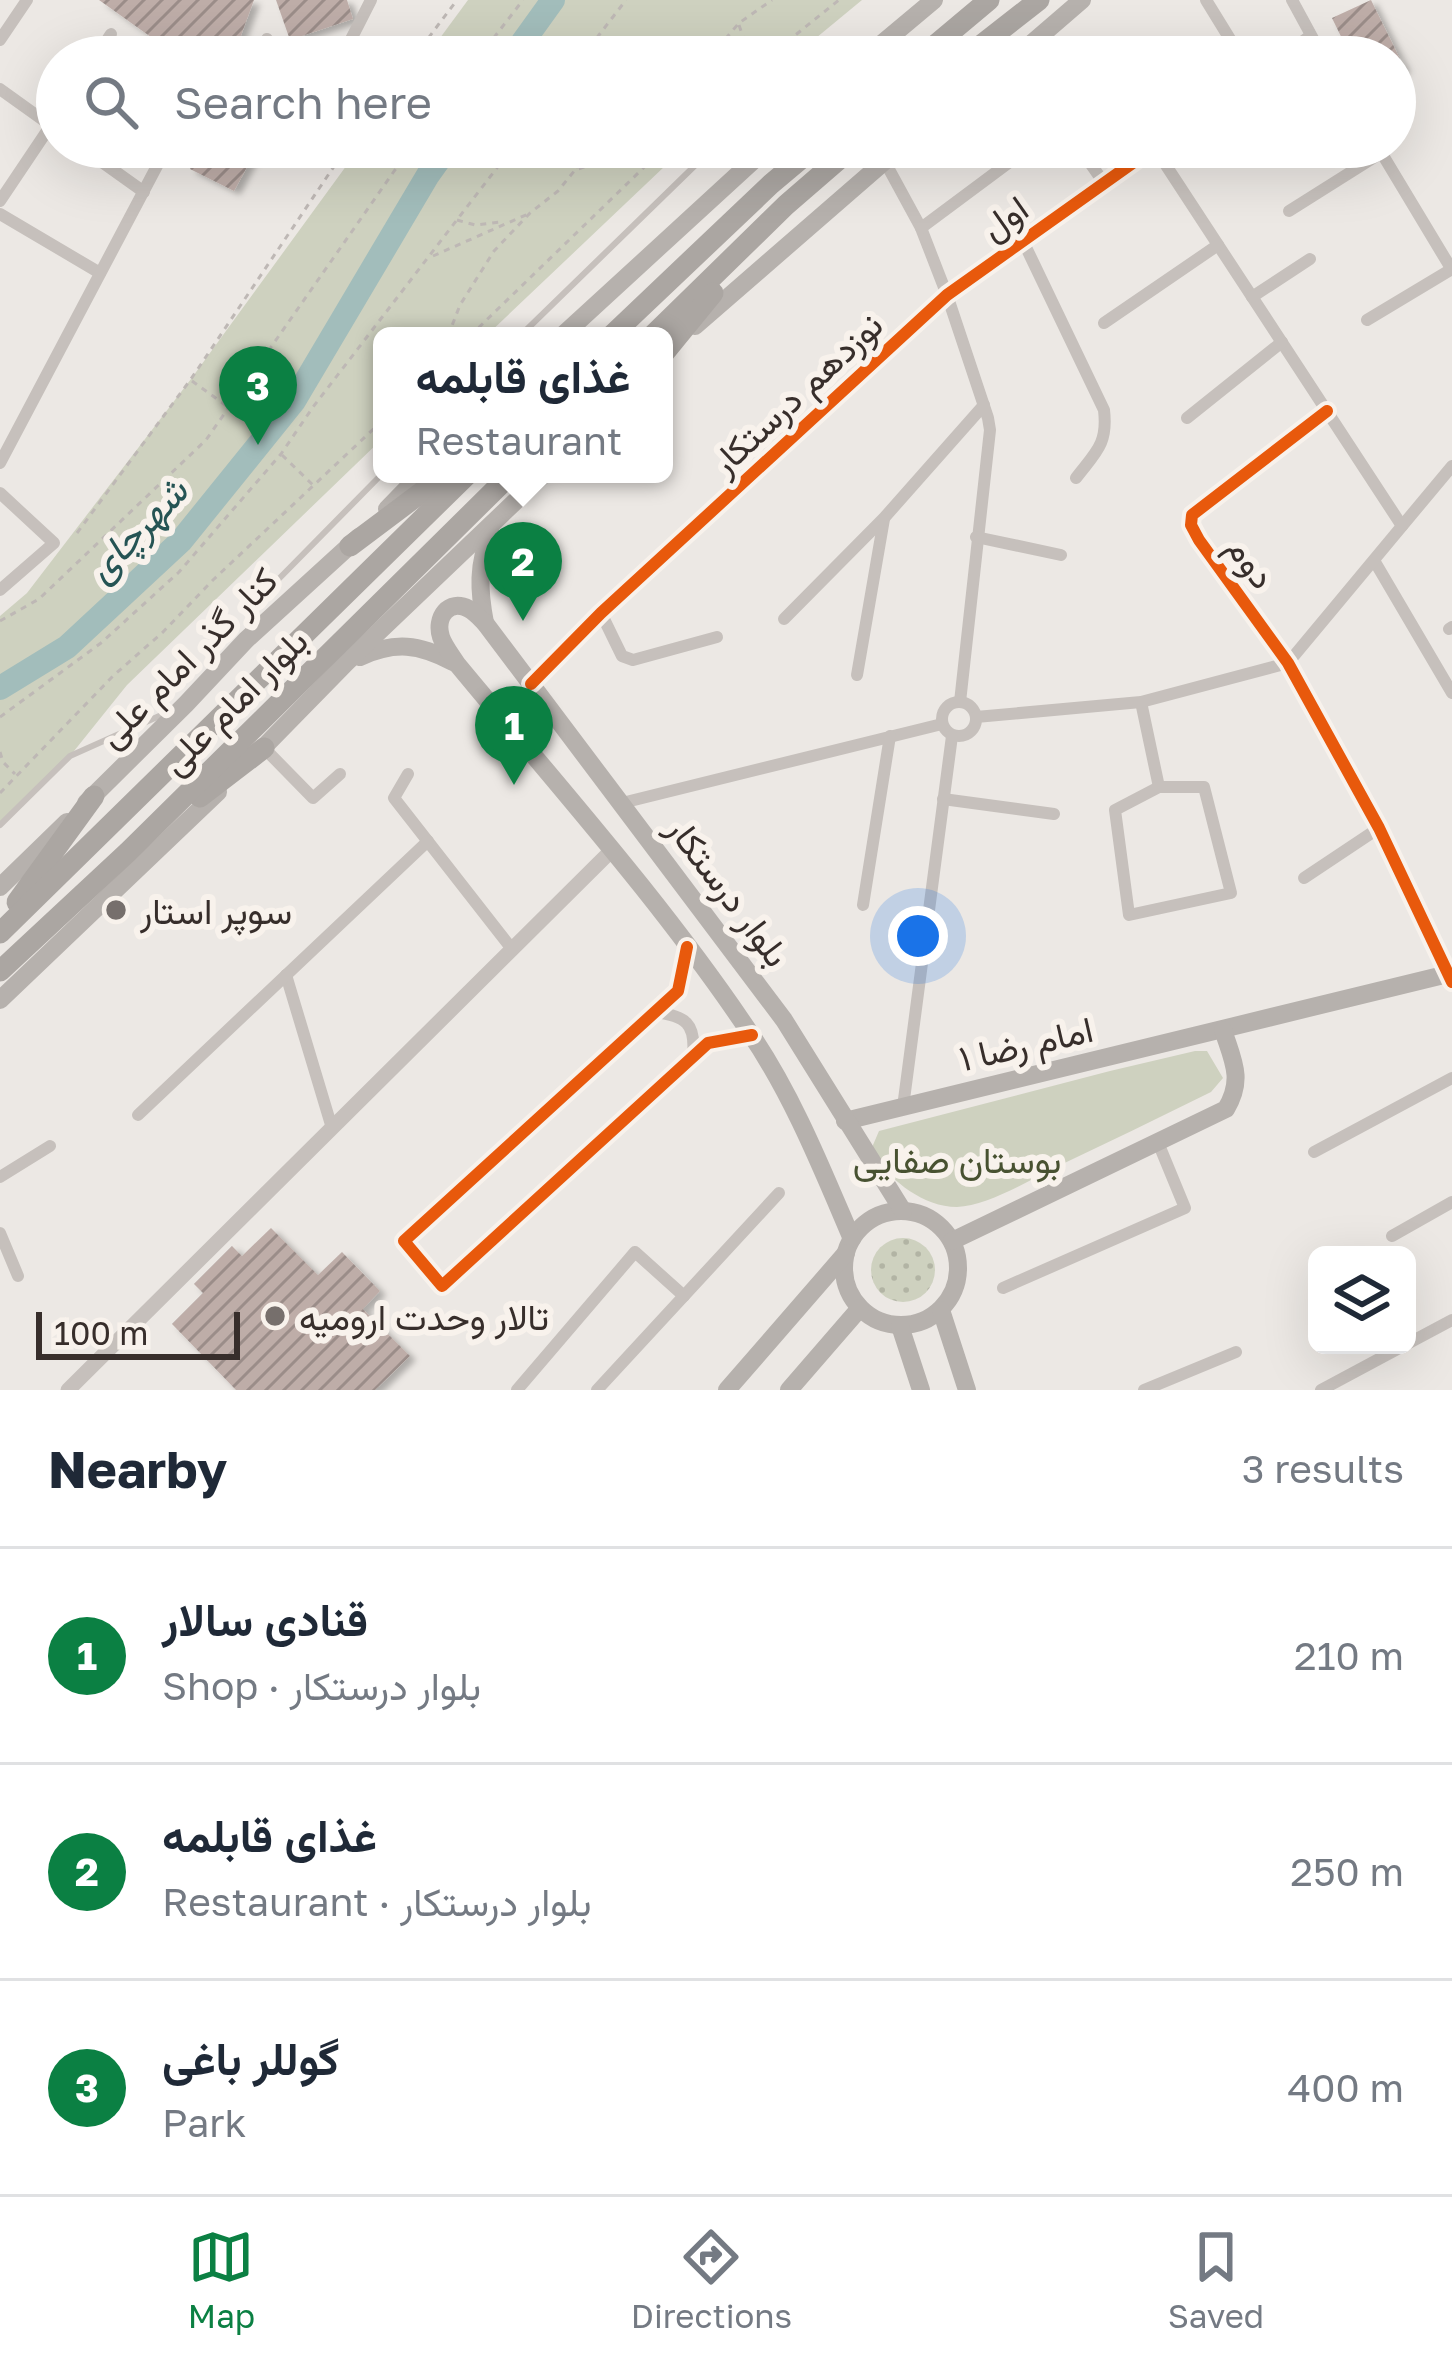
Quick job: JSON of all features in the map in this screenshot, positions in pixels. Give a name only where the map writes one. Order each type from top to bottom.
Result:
[{"type":"highway","points":[[946,36],[988,0]]},
{"type":"highway","points":[[993,36],[1039,0]]},
{"type":"highway","points":[[621,327],[791,168]]},
{"type":"highway","points":[[661,327],[829,168]]},
{"type":"highway","points":[[673,342],[786,205]]},
{"type":"highway","points":[[350,546],[434,483]]},
{"type":"highway","name":"بلوار امام علی","points":[[0,929],[459,483]]},
{"type":"highway","name":"بلوار امام علی","points":[[0,971],[128,852],[502,483]]},
{"type":"highway","points":[[128,852],[264,748]]},
{"type":"highway","points":[[0,929],[94,796]]},
{"type":"main road","points":[[891,36],[934,0]]},
{"type":"main road","points":[[1040,36],[1082,0]]},
{"type":"main road","points":[[572,327],[745,168]]},
{"type":"main road","points":[[673,345],[875,168]]},
{"type":"main road","name":"کنار گذر امام علی","points":[[0,887],[246,640],[412,483]]},
{"type":"main road","points":[[0,1000],[535,483]]},
{"type":"main road","points":[[485,622],[479,589],[483,552],[499,520]]},
{"type":"main road","points":[[457,664],[442,640],[440,619],[446,609],[452,605],[468,608],[485,622]]},
{"type":"main road","name":"بلوار درستکار","points":[[485,622],[784,1020],[902,1211]]},
{"type":"main road","points":[[347,662],[384,646],[402,645],[457,664]]},
{"type":"main road","name":"بلوار درستکار","points":[[457,664],[611,850],[752,1035],[806,1132],[849,1246]]},
{"type":"main road","name":"امام رضا ۱","points":[[844,1121],[1451,977]]},
{"type":"main road","points":[[952,1240],[1226,1109],[1235,1094],[1237,1073],[1223,1030]]},
{"type":"main road","points":[[727,1390],[849,1246],[874,1218],[902,1211],[931,1219],[952,1240],[959,1270],[951,1298],[929,1319],[900,1326],[872,1317],[860,1308],[846,1282],[849,1246]]},
{"type":"main road","points":[[789,1390],[860,1308]]},
{"type":"main road","points":[[941,1310],[967,1390]]},
{"type":"main road","points":[[900,1326],[921,1390]]},
{"type":"street","points":[[0,40],[27,0]]},
{"type":"street","points":[[353,36],[371,0]]},
{"type":"street","points":[[1206,0],[1228,36]]},
{"type":"street","points":[[1292,0],[1310,36]]},
{"type":"street","points":[[0,89],[36,112]]},
{"type":"street","points":[[0,201],[36,151]]},
{"type":"street","points":[[110,168],[143,192]]},
{"type":"street","points":[[0,463],[156,168]]},
{"type":"street","points":[[888,168],[921,229],[947,295],[990,430],[960,702]]},
{"type":"street","points":[[921,229],[1002,168]]},
{"type":"street","points":[[1094,168],[1104,183]]},
{"type":"street","name":"اول","points":[[947,295],[1125,168]]},
{"type":"street","points":[[1168,168],[1402,526]]},
{"type":"street","points":[[1289,211],[1352,168]]},
{"type":"street","points":[[1367,320],[1452,270],[1390,168]]},
{"type":"street","points":[[0,214],[100,273]]},
{"type":"street","points":[[1023,241],[1104,410],[1106,430],[1101,445],[1076,478]]},
{"type":"street","points":[[1104,322],[1218,245]]},
{"type":"street","points":[[1252,297],[1310,259]]},
{"type":"street","name":"نوزدهم درستکار","points":[[530,685],[601,613],[947,295]]},
{"type":"street","points":[[1186,418],[1282,342]]},
{"type":"street","points":[[784,619],[884,518],[984,405]]},
{"type":"street","name":"دوم","points":[[1288,663],[1199,540],[1191,525],[1192,515],[1327,411]]},
{"type":"street","points":[[976,717],[1141,702],[1288,663],[1452,466]]},
{"type":"street","points":[[0,494],[54,543],[0,590]]},
{"type":"street","points":[[856,675],[884,518]]},
{"type":"street","points":[[976,537],[1061,555]]},
{"type":"street","points":[[1375,562],[1452,693]]},
{"type":"street","points":[[601,613],[622,656],[634,660],[717,637]]},
{"type":"street","points":[[1288,663],[1379,829],[1451,977]]},
{"type":"street","points":[[622,803],[890,736],[947,730],[962,737],[976,726],[968,704],[960,702],[945,709],[947,730],[943,800],[903,1107]]},
{"type":"street","points":[[1141,702],[1159,787]]},
{"type":"street","points":[[863,905],[890,736]]},
{"type":"street","points":[[264,748],[313,799],[340,774]]},
{"type":"street","points":[[408,774],[394,798],[512,949]]},
{"type":"street","points":[[1159,787],[1204,787],[1231,893],[1129,915],[1115,810],[1159,787]]},
{"type":"street","points":[[943,800],[1054,814]]},
{"type":"street","points":[[1304,878],[1379,829]]},
{"type":"street","points":[[138,1115],[428,841]]},
{"type":"street","points":[[75,1388],[611,850]]},
{"type":"street","points":[[687,947],[678,991],[404,1241],[442,1286],[708,1043],[752,1035]]},
{"type":"street","points":[[286,975],[332,1128]]},
{"type":"street","points":[[656,1012],[676,1015],[688,1024],[695,1038],[693,1056]]},
{"type":"street","points":[[1314,1152],[1452,1078]]},
{"type":"street","points":[[1003,1288],[1185,1208],[1157,1140]]},
{"type":"street","points":[[0,1177],[50,1145]]},
{"type":"street","points":[[597,1390],[779,1193]]},
{"type":"street","points":[[1392,1236],[1452,1202]]},
{"type":"street","points":[[0,1233],[18,1276]]},
{"type":"street","points":[[517,1390],[635,1252],[684,1296]]},
{"type":"street","points":[[1416,1339],[1452,1320]]},
{"type":"street","points":[[1144,1390],[1236,1352]]},
{"type":"street","points":[[1321,1390],[1388,1354]]},
{"type":"lane","points":[[529,327],[692,168]]},
{"type":"lane","points":[[246,640],[258,600],[373,483]]},
{"type":"lane","points":[[0,825],[70,756],[186,704]]},
{"type":"path","points":[[430,36],[457,0]]},
{"type":"path","points":[[495,36],[523,0]]},
{"type":"path","points":[[598,36],[626,0]]},
{"type":"path","points":[[727,36],[739,22],[772,0]]},
{"type":"path","points":[[794,36],[838,0]]},
{"type":"path","points":[[739,22],[743,36]]},
{"type":"path","points":[[76,533],[191,379],[333,168]]},
{"type":"path","points":[[0,621],[39,599],[206,440],[396,168]]},
{"type":"path","points":[[376,327],[496,168]]},
{"type":"path","points":[[451,327],[494,251],[581,168]]},
{"type":"path","points":[[479,327],[643,168]]},
{"type":"path","points":[[431,257],[530,213]]},
{"type":"path","points":[[456,219],[475,225],[509,221]]},
{"type":"path","points":[[0,717],[101,643],[179,572],[281,454],[373,330]]},
{"type":"path","points":[[191,379],[229,409]]},
{"type":"path","points":[[0,794],[113,676],[373,430]]},
{"type":"path","points":[[281,454],[315,487]]},
{"type":"path","points":[[0,752],[3,763],[16,775]]},
{"type":"green space","points":[[468,0],[862,0],[818,36],[441,36]]},
{"type":"green space","points":[[345,168],[663,168],[495,327],[373,327],[373,448],[127,685],[70,756],[0,825],[0,616],[27,593]]},
{"type":"green space","name":"بوستان صفایی","points":[[1207,1051],[1223,1078],[1211,1092],[981,1202],[957,1207],[932,1203],[899,1183],[872,1156],[879,1131]]},
{"type":"green space","points":[[903,1238],[925,1248],[935,1270],[925,1292],[903,1302],[881,1292],[871,1270],[881,1248]]},
{"type":"building","points":[[99,0],[254,0],[241,36],[150,36]]},
{"type":"building","points":[[276,0],[347,0],[353,19],[289,36]]},
{"type":"building","points":[[1371,0],[1389,36],[1341,36],[1332,18]]},
{"type":"building","points":[[191,168],[247,168],[234,191]]},
{"type":"building","name":"تالار وحدت ارومیه","points":[[271,1228],[318,1275],[342,1252],[380,1291],[363,1309],[410,1356],[375,1390],[236,1390],[172,1324],[203,1293],[194,1284],[232,1246],[242,1256]]},
{"type":"waterway","name":"شهرچای","points":[[527,36],[553,0]]},
{"type":"waterway","name":"شهرچای","points":[[0,688],[67,647],[181,541],[294,401],[433,168]]},
{"type":"cycle path","points":[[531,684],[601,613],[947,295],[1125,168]]},
{"type":"cycle path","points":[[1327,411],[1192,515],[1191,525],[1288,663],[1379,828],[1452,982]]},
{"type":"cycle path","points":[[687,947],[678,991],[404,1241],[442,1286],[708,1043],[752,1035]]},
{"type":"place","name":"گوللر باغی","points":[[258,445]]},
{"type":"place","name":"غذای قابلمه","points":[[523,621]]},
{"type":"place","name":"قنادی سالار","points":[[514,785]]},
{"type":"place","name":"سوپر استار","points":[[116,910]]},
{"type":"place","name":"تالار وحدت ارومیه","points":[[275,1316]]}]
